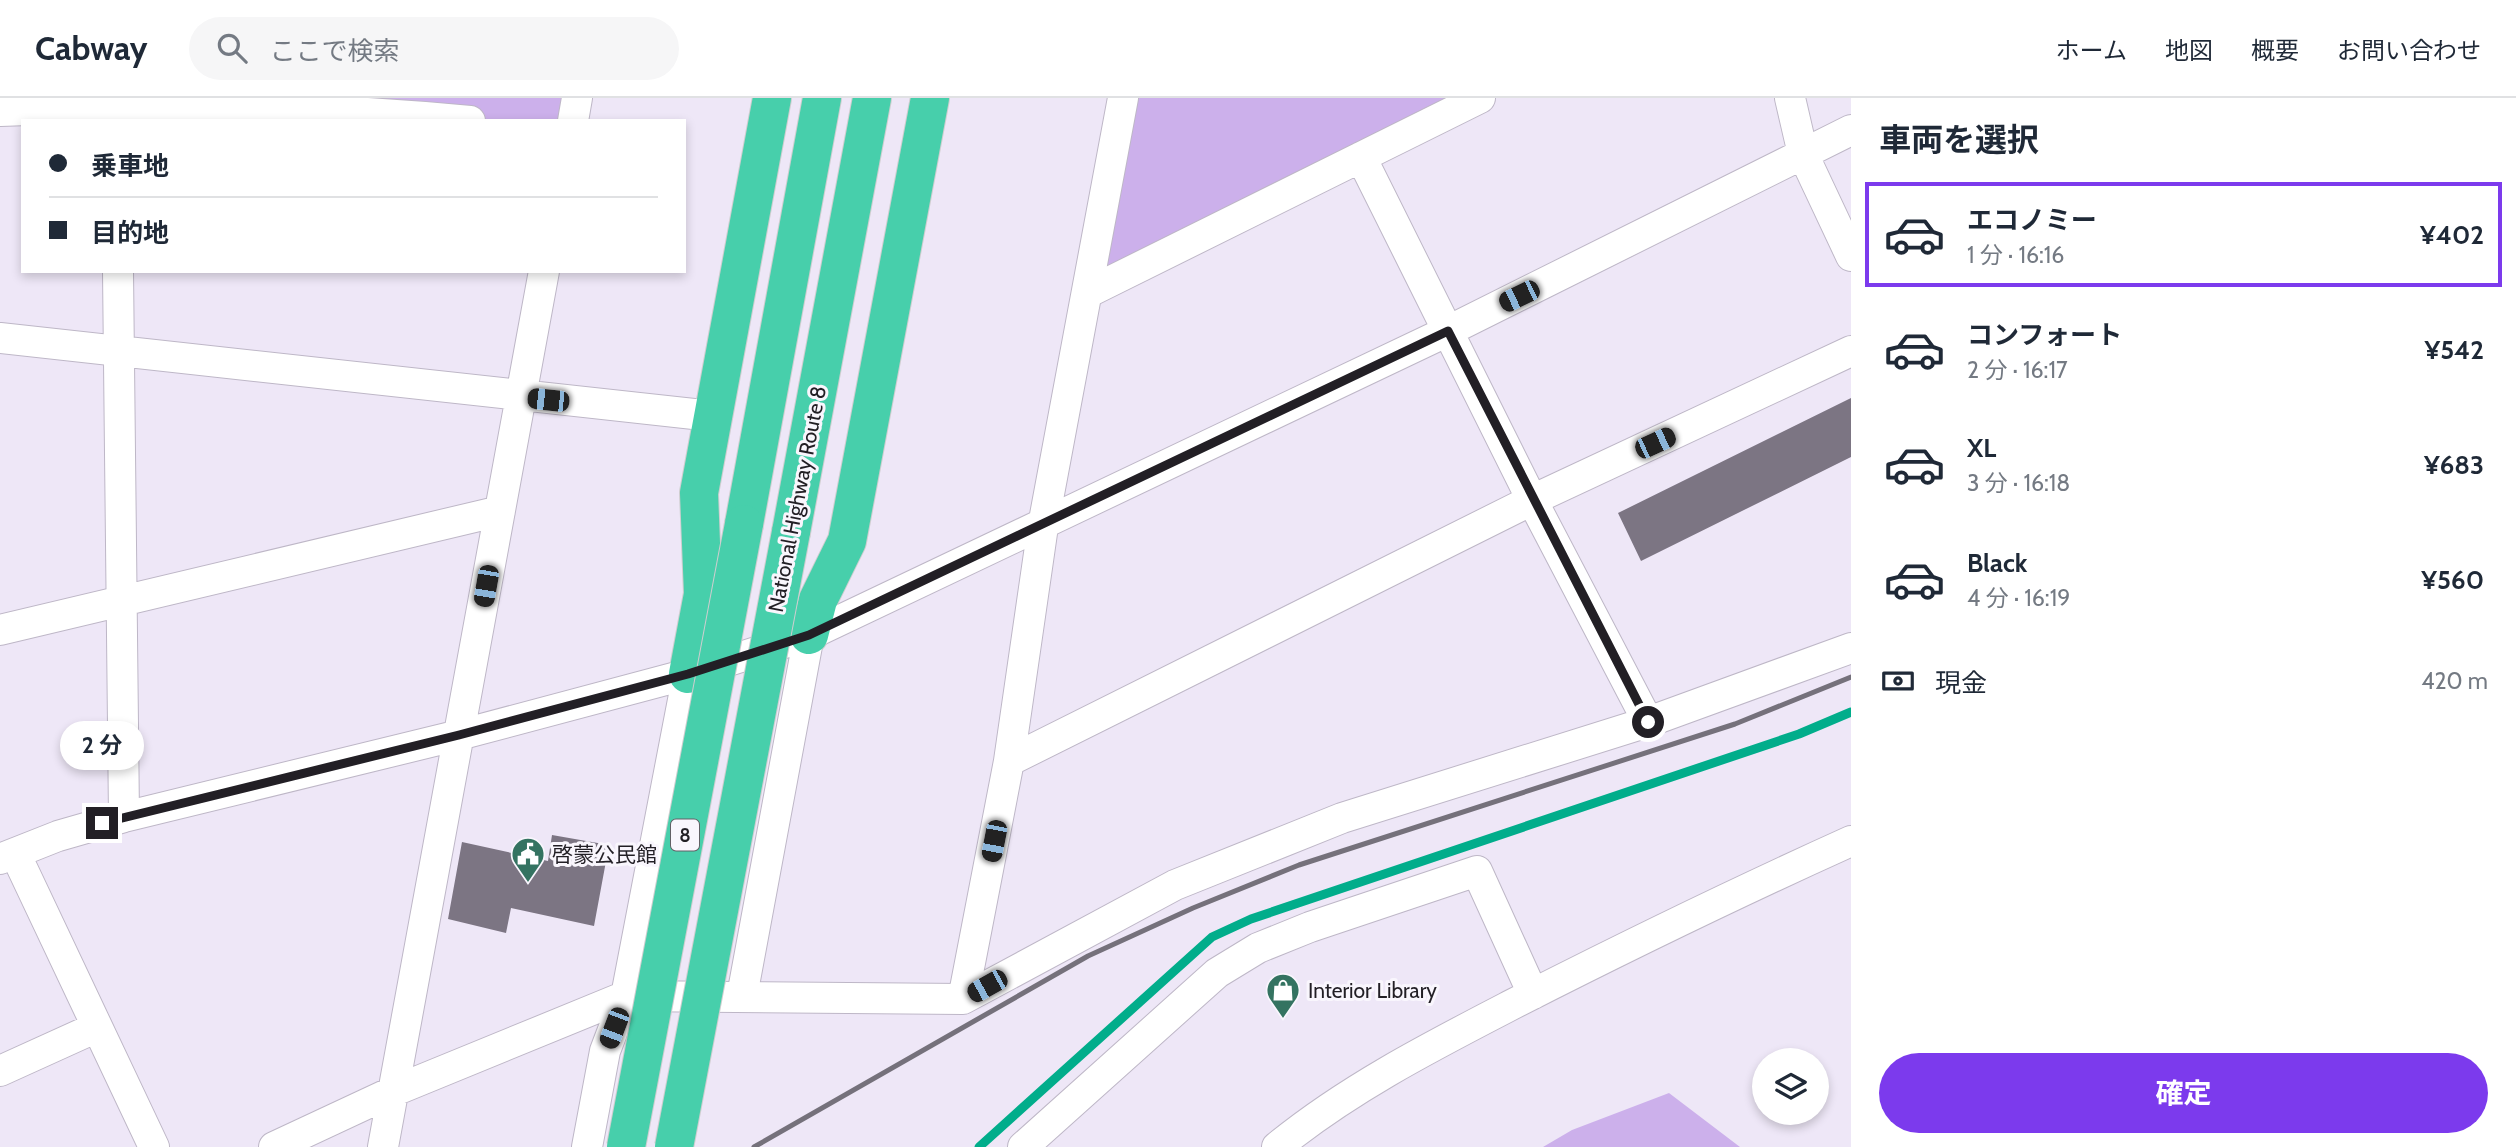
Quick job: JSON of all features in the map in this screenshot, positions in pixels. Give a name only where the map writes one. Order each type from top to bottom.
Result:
[{"type":"highway","points":[[688,674],[703,594],[699,493],[772,98]]},
{"type":"highway","name":"8","points":[[626,1147],[822,98]]},
{"type":"highway","name":"National Highway Route 8","points":[[674,1147],[872,98]]},
{"type":"highway","points":[[809,635],[818,600],[847,541],[930,98]]},
{"type":"street","points":[[573,119],[577,98]]},
{"type":"street","points":[[963,999],[1009,761],[1042,526],[1123,98]]},
{"type":"street","points":[[1087,293],[1479,98]]},
{"type":"street","points":[[1790,98],[1803,154],[1851,256]]},
{"type":"street","points":[[0,111],[115,113],[190,103],[367,105],[457,119]]},
{"type":"street","points":[[154,1147],[97,1027],[7,856],[58,836],[124,817],[459,735],[688,674],[809,635],[1448,331],[1851,130]]},
{"type":"street","points":[[1361,157],[1532,500],[1648,722]]},
{"type":"street","points":[[118,273],[124,817]]},
{"type":"street","points":[[383,1147],[544,273]]},
{"type":"street","points":[[0,338],[712,416]]},
{"type":"street","points":[[1009,761],[1532,500],[1851,351]]},
{"type":"street","points":[[0,630],[121,599],[500,511]]},
{"type":"street","points":[[742,996],[809,635]]},
{"type":"street","points":[[274,1147],[394,1091],[626,996],[963,999],[1175,885],[1342,818],[1648,722],[1851,648]]},
{"type":"street","points":[[587,1147],[605,1051],[626,996],[688,674]]},
{"type":"street","points":[[1277,1147],[1359,1089],[1434,1045],[1614,951],[1847,852]]},
{"type":"street","points":[[1023,1147],[1217,973],[1258,948],[1477,871],[1533,994]]},
{"type":"street","points":[[0,1071],[97,1027]]},
{"type":"shaded area","points":[[367,98],[576,98],[573,119],[449,119],[367,111]]},
{"type":"shaded area","points":[[1123,98],[1480,98],[1087,293]]},
{"type":"shaded area","points":[[1669,1093],[1740,1147],[1543,1147],[1572,1130]]},
{"type":"building","points":[[1851,398],[1851,457],[1641,561],[1618,513]]},
{"type":"building","name":"啓蒙公民館","points":[[552,835],[609,845],[594,926],[511,908],[506,933],[448,919],[462,842],[548,861]]},
{"type":"waterway","points":[[979,1147],[1212,937],[1251,919],[1799,734],[1851,712]]},
{"type":"railway","points":[[754,1147],[1088,956],[1193,908],[1299,865],[1735,724],[1851,677]]},
{"type":"place","name":"啓蒙公民館","points":[[528,884]]},
{"type":"place","name":"Interior Library","points":[[1283,1020]]},
{"type":"route","points":[[102,823],[459,735],[688,674],[809,635],[1448,331],[1532,500],[1648,722]]}]
